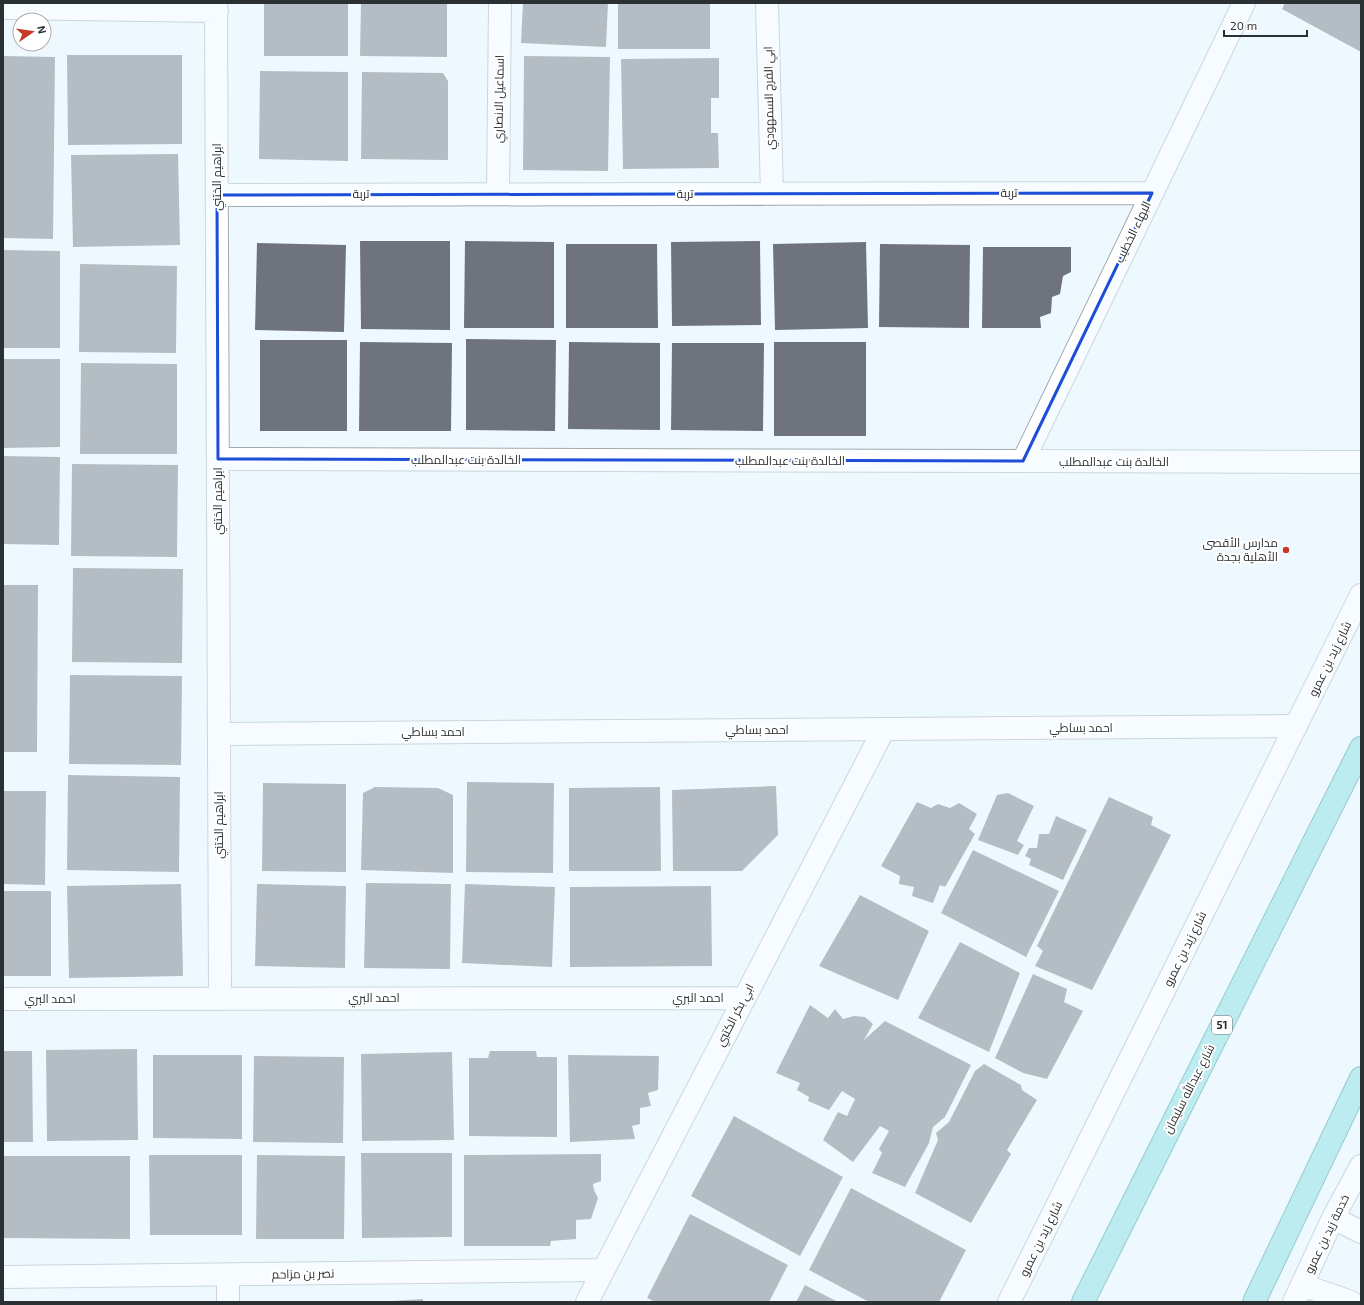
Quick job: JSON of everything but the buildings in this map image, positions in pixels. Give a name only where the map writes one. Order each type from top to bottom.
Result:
[{"type":"main road","name":"شارع عبدالله سليمان","points":[[1083,1302],[1361,748]]},
{"type":"main road","points":[[1254,1302],[1361,1078]]},
{"type":"street","name":"اسماعيل الانصاري","points":[[498,194],[500,3]]},
{"type":"street","name":"ابي الفرج السمهودي","points":[[767,3],[772,194]]},
{"type":"street","name":"البهاء الخطيب","points":[[1023,461],[1244,3]]},
{"type":"street","points":[[3,8],[216,7]]},
{"type":"street","name":"ابراهيم الختني","points":[[216,7],[220,998]]},
{"type":"street","name":"تربة","points":[[217,195],[1152,193]]},
{"type":"street","name":"الخالدة بنت عبدالمطلب","points":[[218,459],[1361,462]]},
{"type":"street","name":"شارع زيد بن عمرو","points":[[1009,1302],[1361,596]]},
{"type":"street","name":"احمد بساطي","points":[[219,734],[1296,726]]},
{"type":"street","name":"ابي بكر الكتبي","points":[[587,1302],[884,729]]},
{"type":"street","name":"احمد البري","points":[[3,999],[744,998]]},
{"type":"street","name":"خدمة زيد بن عمرو","points":[[1298,1294],[1333,1218],[1361,1166]]},
{"type":"street","points":[[1333,1218],[1361,1232]]},
{"type":"street","name":"نصر بن مزاحم","points":[[3,1277],[603,1270]]},
{"type":"street","points":[[228,1275],[228,1302]]},
{"type":"street","points":[[1298,1294],[1351,1302]]},
{"type":"highlighted area","points":[[1152,193],[1023,461],[218,459],[217,195]]},
{"type":"place","name":"مدارس الأقصى الأهلية بجدة","points":[[1286,550]]}]
